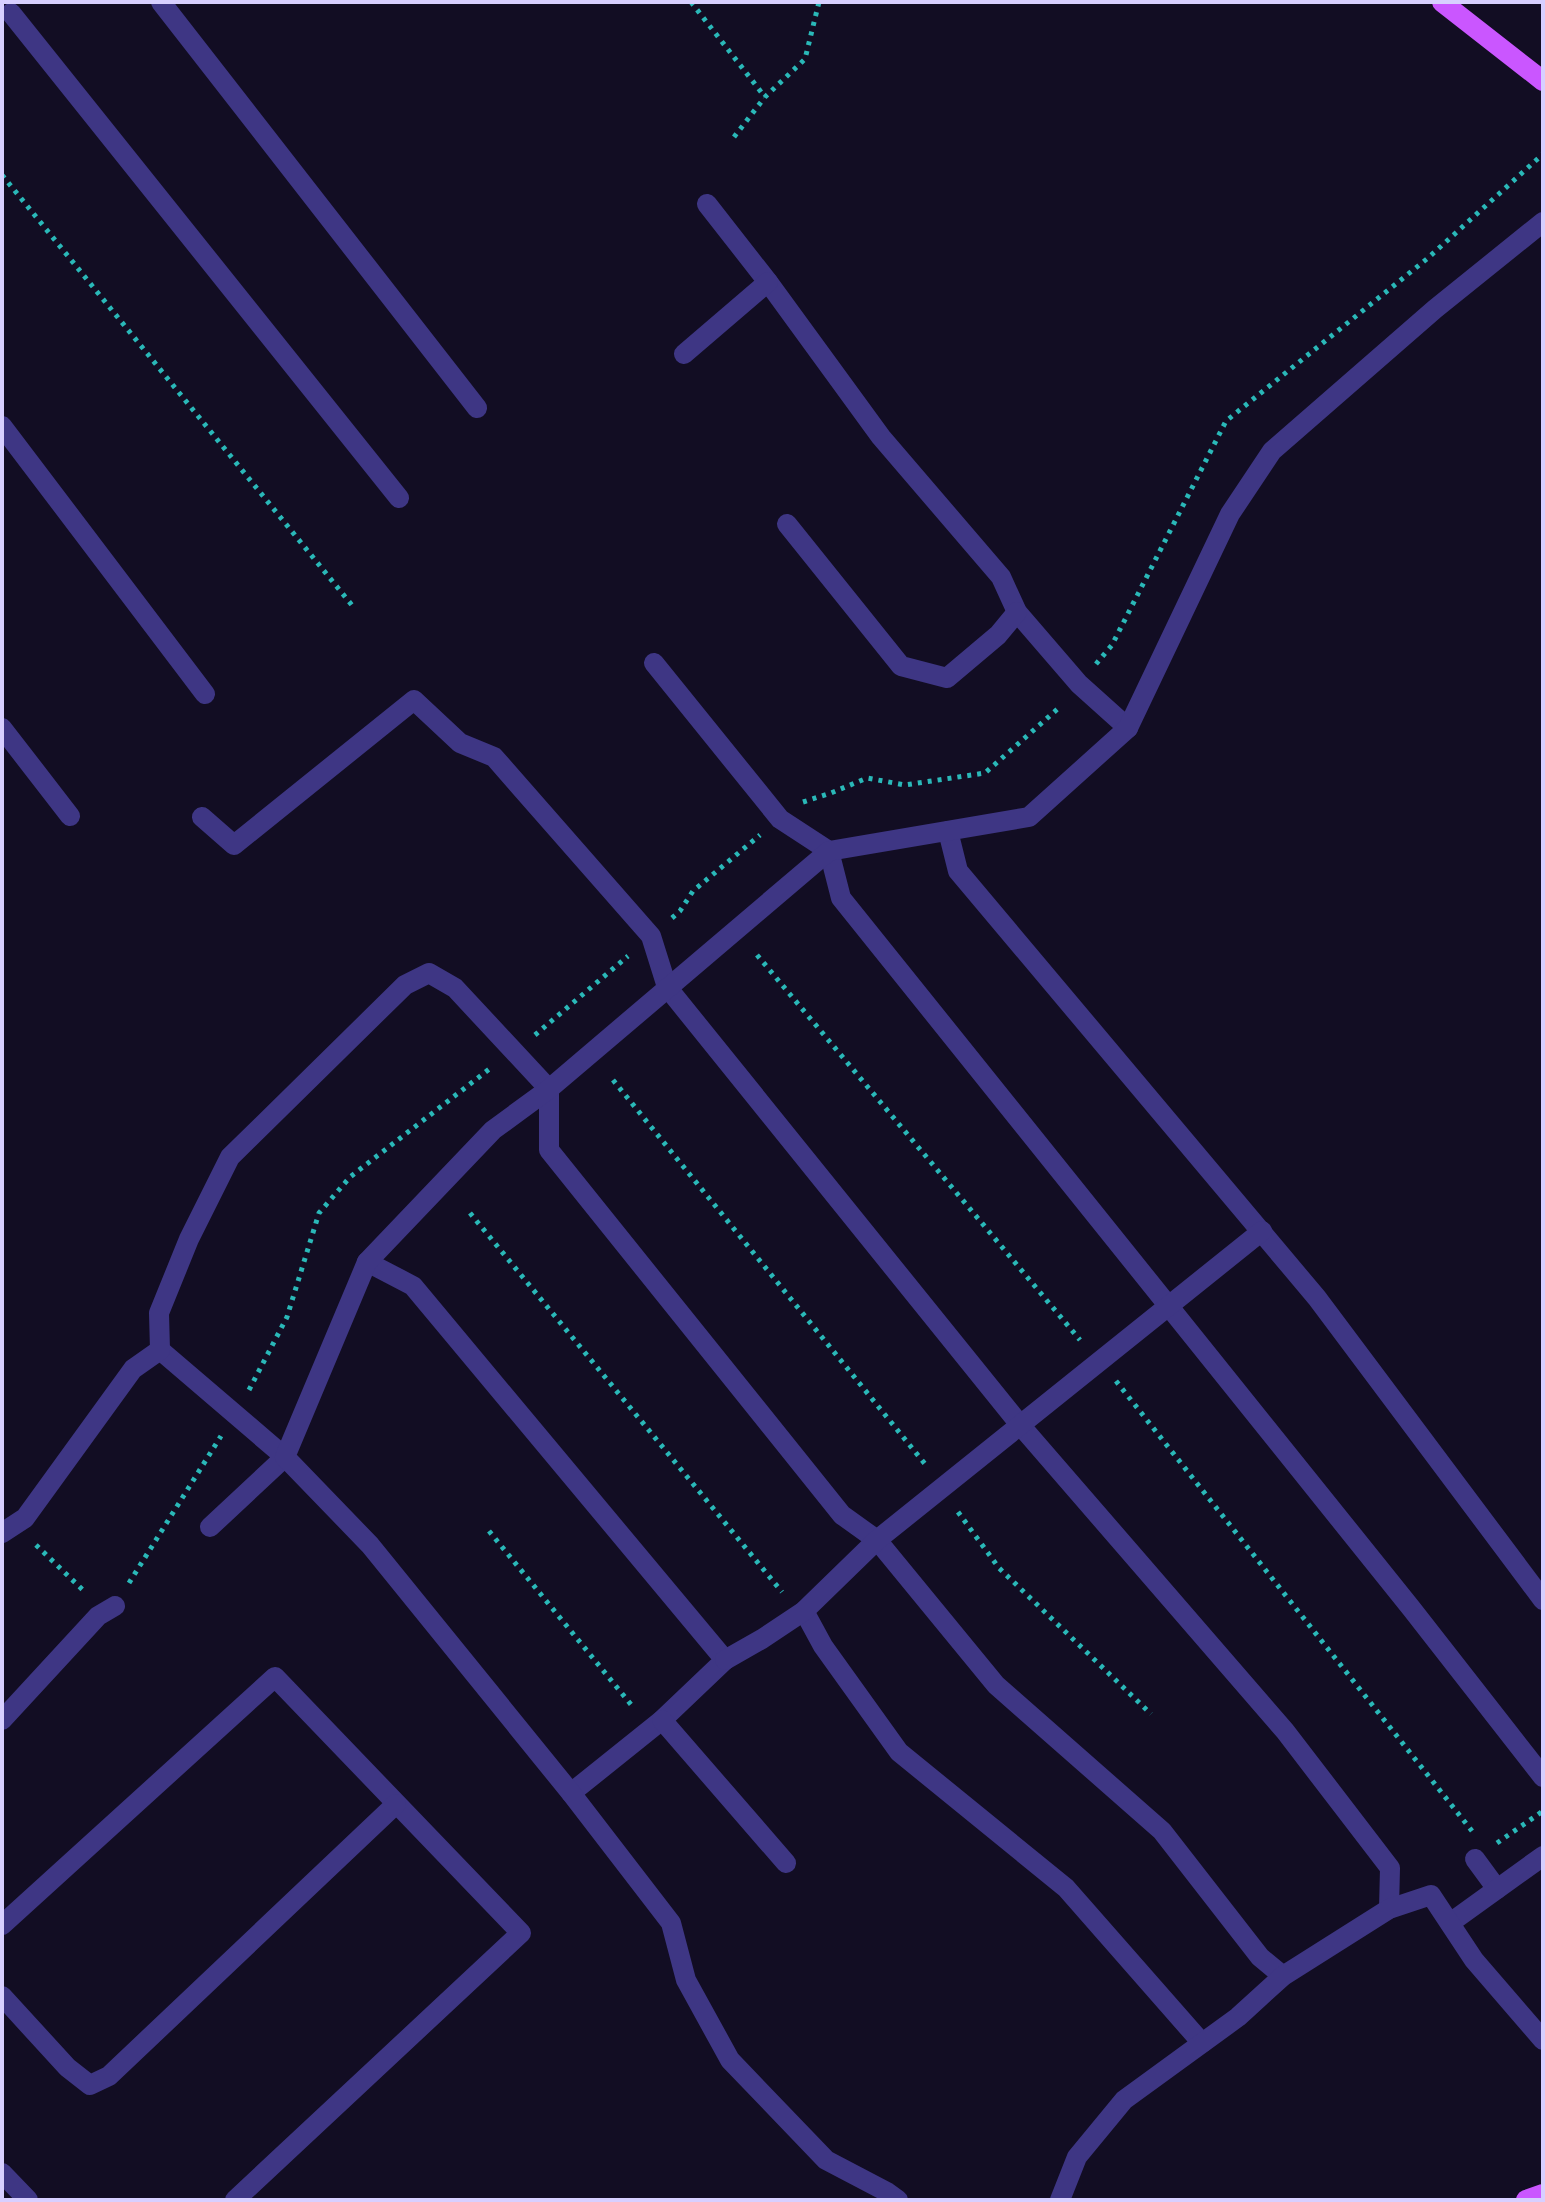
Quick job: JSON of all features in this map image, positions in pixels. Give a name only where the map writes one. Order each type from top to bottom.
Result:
[{"type":"main road","points":[[1442,2],[1543,81]]},
{"type":"main road","points":[[1526,2200],[1543,2194]]},
{"type":"street","points":[[161,2],[477,408]]},
{"type":"street","points":[[11,12],[399,498]]},
{"type":"street","points":[[707,204],[881,437],[1001,577],[1017,612],[1079,684],[1128,728]]},
{"type":"street","points":[[210,1527],[285,1457],[367,1262],[493,1130],[549,1089],[829,851],[1029,817],[1128,728],[1230,514],[1272,451],[1435,309],[1543,222]]},
{"type":"street","points":[[684,354],[768,282]]},
{"type":"street","points":[[2,426],[205,694]]},
{"type":"street","points":[[787,524],[901,666],[947,678],[998,635],[1017,612]]},
{"type":"street","points":[[654,663],[780,819],[829,851],[841,898],[1543,1777]]},
{"type":"street","points":[[202,817],[234,845],[414,700],[460,743],[494,757],[651,936],[667,987],[1021,1426],[1285,1731],[1390,1868],[1389,1909]]},
{"type":"street","points":[[2,728],[70,816]]},
{"type":"street","points":[[948,831],[958,871],[1317,1298],[1543,1600]]},
{"type":"street","points":[[898,2200],[826,2160],[730,2060],[686,1980],[671,1923],[571,1793],[370,1545],[285,1457],[160,1350],[159,1313],[189,1239],[230,1157],[405,985],[429,973],[455,988],[549,1089],[549,1150],[842,1515],[877,1540],[996,1685],[1162,1831],[1260,1957],[1283,1976]]},
{"type":"street","points":[[571,1793],[662,1720],[725,1660],[804,1611],[877,1540],[1262,1231]]},
{"type":"street","points":[[367,1262],[413,1286],[725,1660]]},
{"type":"street","points":[[9,1529],[25,1518],[133,1369],[160,1350]]},
{"type":"street","points":[[2,1720],[98,1616],[115,1606]]},
{"type":"street","points":[[804,1611],[823,1646],[899,1752],[1066,1888],[1202,2043]]},
{"type":"street","points":[[2,1925],[275,1677],[521,1933],[235,2200]]},
{"type":"street","points":[[662,1720],[786,1863]]},
{"type":"street","points":[[2,1996],[67,2067],[90,2085],[109,2076],[396,1804]]},
{"type":"street","points":[[1481,1855],[1497,1889]]},
{"type":"street","points":[[1450,1923],[1543,1856]]},
{"type":"street","points":[[1060,2200],[1077,2157],[1124,2100],[1238,2017],[1283,1976],[1389,1909],[1431,1895],[1474,1960],[1543,2040]]},
{"type":"street","points":[[2,2173],[28,2200]]},
{"type":"path","points":[[691,2],[765,97]]},
{"type":"path","points":[[734,137],[765,97],[805,59],[819,2]]},
{"type":"path","points":[[2,175],[355,609]]},
{"type":"path","points":[[757,955],[1118,1382],[1481,1855],[1543,1811]]},
{"type":"path","points":[[613,1080],[944,1487],[957,1511],[999,1568],[1151,1714]]},
{"type":"path","points":[[470,1213],[785,1596],[804,1611]]},
{"type":"path","points":[[9,1529],[92,1598],[115,1606]]},
{"type":"path","points":[[489,1531],[635,1709],[662,1720]]}]
